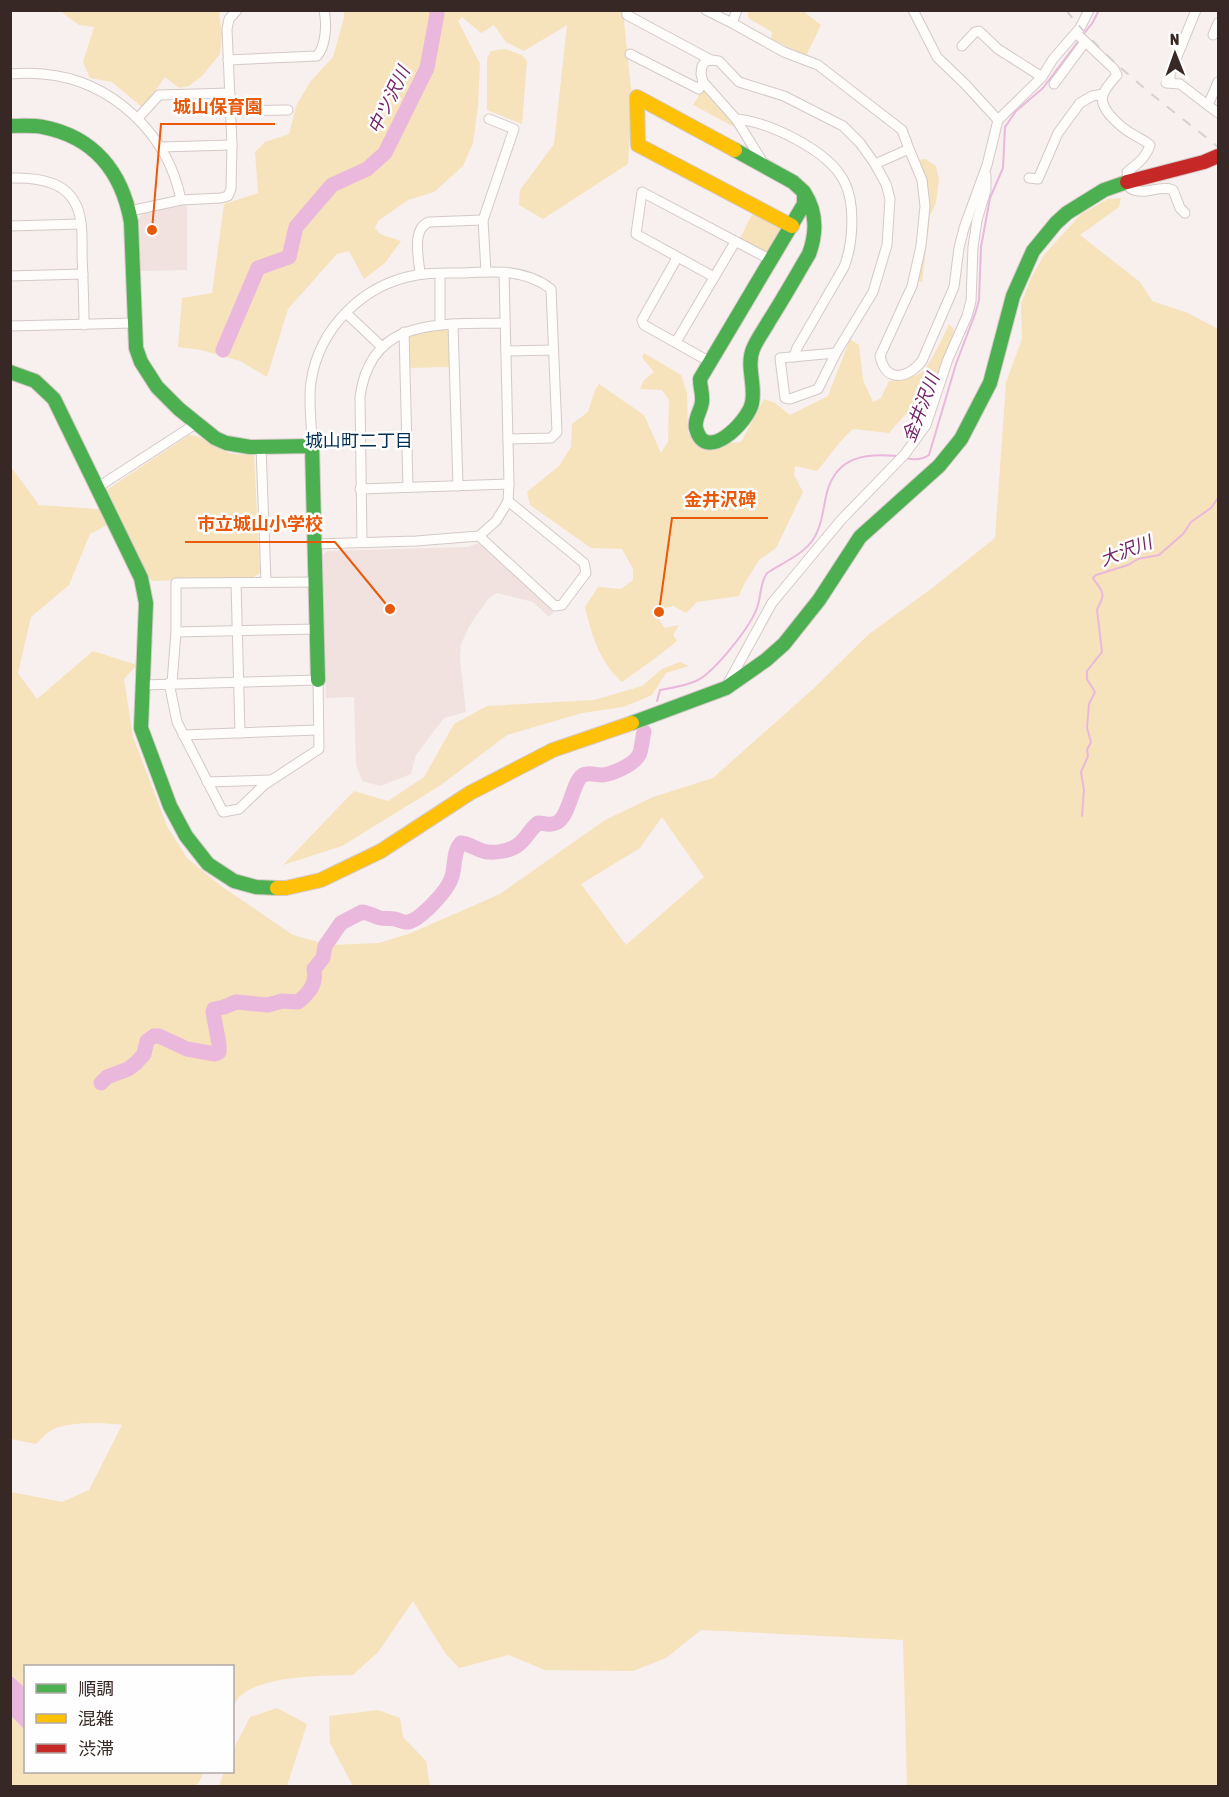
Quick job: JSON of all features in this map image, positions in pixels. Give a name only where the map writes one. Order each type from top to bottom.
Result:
[{"type":"street","points":[[130,211],[181,200],[228,196],[231,189],[232,145],[227,29],[229,19],[237,10]]},
{"type":"street","points":[[228,60],[317,56],[321,52],[326,28],[324,10]]},
{"type":"street","points":[[627,10],[627,15],[711,60],[719,61],[739,82],[784,96],[843,126],[860,143],[875,164],[886,184],[890,199],[887,245],[873,292],[836,353],[818,389],[790,399],[784,398],[780,358],[836,353]]},
{"type":"street","points":[[706,10],[784,52],[818,65],[902,130],[922,180],[925,206],[921,246],[912,286],[879,356],[884,370],[890,375],[906,374],[916,369],[922,361],[954,287],[961,238],[987,165],[998,120],[1042,77],[1053,59],[1081,37]]},
{"type":"street","points":[[732,23],[737,10]]},
{"type":"street","points":[[913,10],[937,57],[998,120]]},
{"type":"street","points":[[1054,84],[1081,37],[1080,28],[1089,10]]},
{"type":"street","points":[[1196,10],[1168,82],[1180,84],[1218,114]]},
{"type":"street","points":[[1213,35],[1218,23]]},
{"type":"street","points":[[962,46],[975,32],[979,31],[998,49],[1042,77]]},
{"type":"street","points":[[1081,37],[1114,69],[1117,75],[1103,94],[1102,103],[1121,127],[1150,145],[1144,158],[1127,172],[1130,188],[1134,191],[1145,191],[1167,187],[1173,190],[1180,208],[1185,213]]},
{"type":"street","points":[[630,54],[699,89],[704,82]]},
{"type":"street","points":[[711,60],[702,66],[701,74],[704,82],[736,119],[765,166]]},
{"type":"street","points":[[10,74],[45,74],[82,83],[115,99],[138,118],[161,147],[176,177],[181,200]]},
{"type":"street","points":[[1208,105],[1218,82]]},
{"type":"street","points":[[138,118],[159,95],[230,93]]},
{"type":"street","points":[[1029,178],[1038,179],[1058,134],[1080,103],[1092,96],[1103,94]]},
{"type":"street","points":[[792,226],[638,145],[637,98],[793,182],[804,192],[813,206],[814,242],[809,254],[753,350],[751,361],[753,393],[750,411],[724,439],[711,443],[705,442],[696,431],[702,402],[700,379],[712,363],[792,226],[804,204],[804,192]]},
{"type":"street","points":[[230,111],[288,110]]},
{"type":"street","points":[[486,272],[483,220],[514,129],[489,119]]},
{"type":"street","points":[[736,119],[770,127],[819,154],[832,165],[844,182],[850,200],[849,254],[794,357]]},
{"type":"street","points":[[10,126],[40,126],[80,139],[104,158],[119,180],[130,211],[134,323],[138,360],[160,391],[225,444],[245,447],[312,446]]},
{"type":"street","points":[[161,147],[232,145]]},
{"type":"street","points":[[875,164],[909,149]]},
{"type":"street","points":[[10,372],[34,380],[54,399],[141,578],[146,603],[141,728],[170,806],[186,836],[208,864],[234,881],[256,887],[286,888],[321,880],[381,851],[470,793],[553,750],[660,714],[726,688],[746,675],[784,644],[819,600],[860,537],[939,466],[961,439],[990,383],[1013,296],[1023,271],[1033,251],[1046,234],[1067,213],[1104,190],[1218,156]]},
{"type":"street","points":[[726,688],[772,603],[841,520],[905,454],[926,425],[948,359],[967,316],[972,292],[973,247],[977,220],[986,190],[987,165]]},
{"type":"street","points":[[10,178],[42,179],[60,187],[76,206],[81,224],[84,325]]},
{"type":"street","points":[[714,277],[636,234],[642,192],[771,260]]},
{"type":"street","points":[[420,274],[418,236],[424,224],[483,220]]},
{"type":"street","points":[[10,226],[81,224]]},
{"type":"street","points":[[676,342],[735,242]]},
{"type":"street","points":[[677,258],[642,320],[644,325],[712,363]]},
{"type":"street","points":[[314,543],[416,541],[479,536],[496,520],[508,501],[510,484],[504,272]]},
{"type":"street","points":[[316,582],[176,583],[176,632],[171,683],[174,715],[223,812],[239,809],[271,780],[318,749],[318,681],[316,582],[314,543],[311,382],[322,346],[334,325],[360,299],[374,290],[420,274],[511,272],[543,282],[551,289],[556,432],[551,438],[508,439]]},
{"type":"street","points":[[10,276],[83,274]]},
{"type":"street","points":[[440,274],[440,325]]},
{"type":"street","points":[[346,313],[382,347]]},
{"type":"street","points":[[10,326],[134,323]]},
{"type":"street","points":[[362,542],[359,419],[361,387],[369,365],[382,347],[404,332],[440,325],[505,323]]},
{"type":"street","points":[[453,324],[458,486]]},
{"type":"street","points":[[404,332],[408,487]]},
{"type":"street","points":[[506,351],[553,350]]},
{"type":"street","points":[[98,487],[197,423]]},
{"type":"street","points":[[261,447],[266,582]]},
{"type":"street","points":[[360,489],[510,484]]},
{"type":"street","points":[[479,536],[555,606],[562,605],[586,573],[584,563],[508,501]]},
{"type":"street","points":[[236,582],[240,732]]},
{"type":"street","points":[[176,632],[317,629]]},
{"type":"street","points":[[142,685],[318,681]]},
{"type":"street","points":[[183,735],[318,730]]},
{"type":"street","points":[[207,782],[271,780]]},
{"type":"shaded area","points":[[60,11],[223,11],[219,13],[222,33],[220,54],[202,76],[189,86],[179,88],[165,77],[143,108],[112,82],[90,78],[83,62],[94,27],[79,25]]},
{"type":"shaded area","points":[[344,11],[623,11],[632,99],[628,164],[543,219],[519,205],[520,190],[554,144],[567,25],[524,51],[506,42],[494,25],[481,33],[462,17],[458,21],[480,64],[478,107],[473,143],[463,166],[434,192],[408,200],[378,221],[375,228],[380,234],[401,241],[385,263],[364,279],[349,251],[337,254],[288,309],[267,377],[240,361],[201,350],[178,347],[182,298],[212,293],[224,204],[258,193],[255,152],[265,142],[289,134],[296,106],[310,82],[333,57]]},
{"type":"shaded area","points":[[748,11],[803,11],[821,25],[806,56],[771,39],[772,32],[748,18]]},
{"type":"shaded area","points":[[505,49],[522,55],[527,61],[522,124],[487,110],[487,58],[491,51]]},
{"type":"shaded area","points":[[703,89],[725,111],[736,128],[693,105]]},
{"type":"shaded area","points":[[925,159],[936,166],[939,179],[936,203],[930,216],[922,282],[917,280],[926,224],[918,160]]},
{"type":"shaded area","points":[[1121,198],[1119,207],[1080,235],[1140,282],[1152,301],[1188,313],[1218,329],[1218,1786],[907,1786],[903,1640],[701,1630],[666,1658],[633,1671],[545,1670],[509,1655],[459,1668],[445,1653],[413,1601],[378,1652],[353,1675],[293,1678],[262,1684],[239,1697],[234,1707],[234,1665],[24,1665],[24,1687],[11,1674],[11,1492],[62,1502],[89,1490],[122,1425],[96,1423],[66,1426],[50,1431],[36,1444],[11,1439],[11,467],[39,505],[112,510],[115,521],[90,534],[69,585],[31,617],[18,673],[37,699],[93,651],[137,665],[124,679],[133,737],[167,826],[187,858],[221,886],[293,935],[329,945],[379,943],[411,933],[500,894],[605,820],[653,797],[713,778],[813,689],[869,634],[995,538],[1006,382],[1022,339],[1021,304],[1032,276],[1044,255],[1081,214],[1108,199]],"holes":[[[662,817],[704,877],[626,945],[581,884],[640,848]]]},
{"type":"shaded area","points":[[187,205],[187,270],[140,271],[139,218],[141,214]]},
{"type":"shaded area","points":[[755,209],[785,225],[771,254],[765,254],[739,240]]},
{"type":"shaded area","points":[[949,324],[959,335],[945,374],[929,397],[904,416],[889,433],[853,429],[817,471],[795,466],[794,475],[803,492],[776,548],[759,560],[739,596],[697,602],[686,613],[673,606],[662,609],[659,620],[665,628],[679,625],[673,635],[677,641],[622,682],[602,657],[585,607],[598,587],[621,589],[633,580],[633,569],[622,549],[591,548],[530,505],[527,492],[559,466],[571,447],[572,424],[588,412],[599,384],[644,415],[661,453],[668,442],[669,400],[662,390],[640,389],[644,380],[654,372],[642,358],[644,353],[681,375],[687,393],[688,433],[699,446],[741,442],[764,399],[775,403],[790,415],[828,396],[850,339],[859,345],[863,380],[873,402],[881,398],[889,381],[911,377],[922,372],[933,357]]},
{"type":"shaded area","points":[[446,330],[450,333],[450,367],[409,368],[408,340],[412,334]]},
{"type":"shaded area","points":[[189,435],[229,453],[254,454],[260,573],[252,578],[153,581],[149,578],[106,493],[108,489]]},
{"type":"shaded area","points":[[477,543],[554,612],[549,617],[533,602],[497,593],[488,599],[470,625],[461,644],[460,658],[466,712],[444,718],[416,755],[411,774],[380,786],[362,781],[356,764],[354,697],[326,698],[322,556],[327,551],[468,547]]},
{"type":"shaded area","points":[[680,662],[689,666],[666,673],[652,695],[623,707],[582,713],[507,735],[441,785],[342,846],[283,865],[354,791],[388,801],[424,777],[454,724],[487,706],[594,700],[642,686],[662,669]]},
{"type":"shaded area","points":[[10,1674],[24,1687],[24,1728],[11,1716]]},
{"type":"shaded area","points":[[277,1708],[307,1724],[287,1786],[219,1786],[224,1773],[234,1773],[234,1748],[250,1717]]},
{"type":"shaded area","points":[[378,1710],[400,1718],[403,1737],[426,1761],[430,1786],[353,1786],[330,1743],[329,1716]]},
{"type":"shaded area","points":[[10,1716],[24,1728],[24,1773],[204,1773],[198,1784],[193,1786],[11,1786]]},
{"type":"waterway","name":"中ツ沢川","points":[[223,350],[258,268],[289,257],[296,227],[332,185],[367,169],[385,153],[427,68],[436,10]]},
{"type":"waterway","name":"金井沢川","points":[[1083,35],[1099,10]]},
{"type":"waterway","name":"金井沢川","points":[[906,458],[918,459],[929,455],[956,364],[975,314],[979,300],[981,247],[990,198],[1003,168],[1005,127],[1016,111],[1043,88],[1080,39]]},
{"type":"waterway","name":"金井沢川","points":[[657,701],[660,690],[696,681],[712,669],[731,649],[753,616],[767,573],[803,550],[812,541],[822,518],[827,492],[838,471],[854,459],[874,455],[897,456]]},
{"type":"waterway","name":"大沢川","points":[[1082,816],[1084,790],[1081,772],[1091,742],[1087,728],[1089,704],[1095,692],[1087,679],[1087,671],[1102,652],[1097,610],[1102,595],[1093,578],[1138,559],[1159,555],[1183,534],[1191,522],[1211,508],[1218,498]]},
{"type":"waterway","name":"金井沢川","points":[[101,1083],[107,1077],[128,1069],[136,1063],[144,1054],[147,1041],[154,1036],[159,1036],[187,1049],[215,1054],[219,1052],[214,1009],[236,1002],[268,1005],[282,1001],[298,1002],[311,988],[314,969],[323,958],[325,946],[341,923],[362,912],[405,922],[413,920],[444,891],[452,875],[456,851],[461,843],[487,852],[502,851],[519,844],[538,823],[558,822],[567,810],[579,779],[585,774],[612,773],[632,762],[640,753],[644,732]]},
{"type":"railway","points":[[1066,10],[1100,49],[1218,147]]},
{"type":"traffic: fast","points":[[10,126],[43,127],[77,139],[103,160],[121,187],[131,222],[136,348],[141,362],[157,387],[179,409],[215,438],[226,443],[250,447],[312,446],[318,680]]},
{"type":"traffic: fast","points":[[735,150],[793,182],[804,192],[804,204],[700,379],[702,402],[696,428],[701,438],[708,442],[717,441],[726,436],[735,429],[749,411],[753,396],[750,362],[753,349],[812,246],[813,215],[804,192]]},
{"type":"traffic: fast","points":[[632,723],[726,688],[766,660],[784,644],[819,600],[860,537],[939,466],[961,439],[990,383],[1013,296],[1033,251],[1067,213],[1104,190],[1127,182]]},
{"type":"traffic: fast","points":[[10,372],[35,381],[54,399],[141,578],[146,603],[141,728],[170,806],[186,836],[208,864],[234,881],[256,887],[277,888]]},
{"type":"traffic: slow","points":[[735,150],[637,97],[638,145],[792,226]]},
{"type":"traffic: slow","points":[[277,888],[321,880],[381,851],[470,793],[553,750],[632,723]]},
{"type":"traffic: jam","points":[[1127,182],[1204,162],[1218,156]]},
{"type":"place","name":"城山保育園","points":[[152,230]]},
{"type":"place","name":"市立城山小学校","points":[[390,609]]},
{"type":"place","name":"金井沢碑","points":[[659,612]]},
{"type":"district","name":"城山町二丁目","points":[[359,441]]}]
